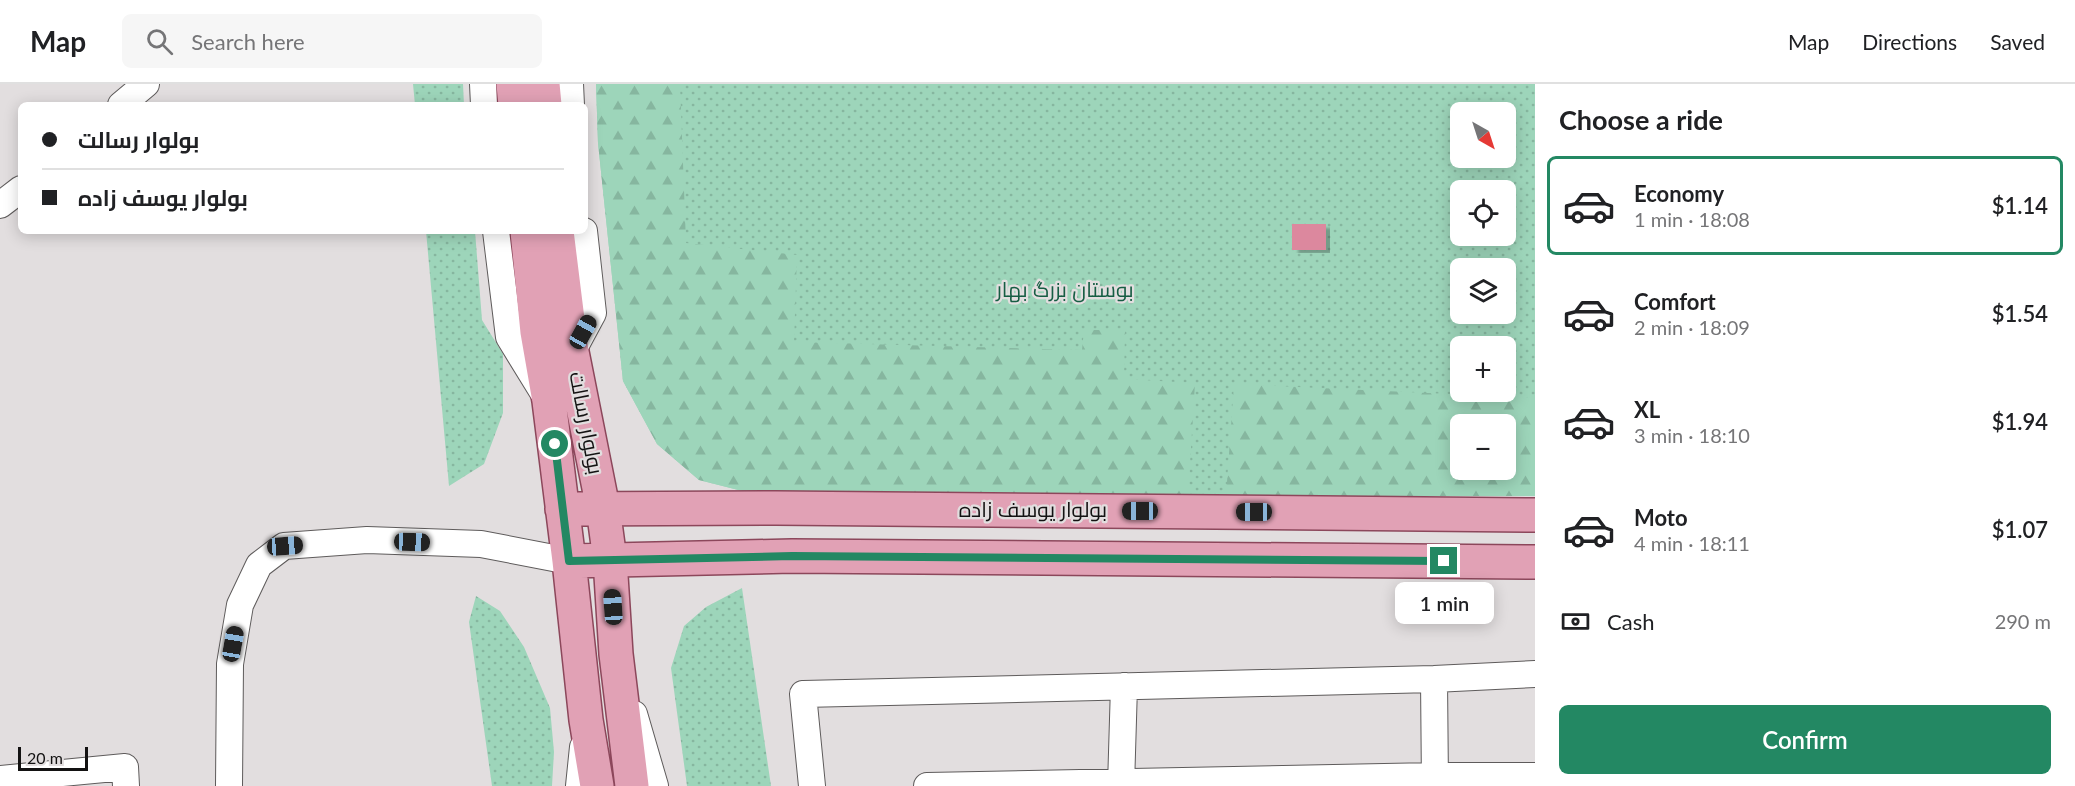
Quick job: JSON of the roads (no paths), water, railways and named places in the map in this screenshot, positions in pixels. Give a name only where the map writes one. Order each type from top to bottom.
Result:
[{"type":"main road","points":[[513,84],[515,102]]},
{"type":"main road","points":[[543,84],[545,102]]},
{"type":"main road","name":"بولوار رسالت","points":[[527,234],[537,332],[549,401],[569,561]]},
{"type":"main road","name":"بولوار رسالت","points":[[557,234],[572,352],[603,508],[610,560]]},
{"type":"main road","name":"بولوار یوسف زاده","points":[[562,509],[1535,515]]},
{"type":"main road","points":[[597,786],[585,720],[569,561],[792,556],[1535,562]]},
{"type":"main road","points":[[610,560],[616,654],[632,786]]},
{"type":"street","points":[[125,102],[146,84]]},
{"type":"street","points":[[483,84],[484,102]]},
{"type":"street","points":[[570,84],[571,102]]},
{"type":"street","points":[[496,234],[509,337],[549,401]]},
{"type":"street","points":[[572,352],[593,313],[584,234]]},
{"type":"street","points":[[229,786],[230,664],[240,605],[259,565],[285,546],[367,540],[481,544],[569,561]]},
{"type":"street","points":[[616,654],[655,786]]},
{"type":"street","points":[[812,786],[803,694],[1434,679],[1535,674]]},
{"type":"street","points":[[1434,679],[1435,781]]},
{"type":"street","points":[[1121,784],[1124,686]]},
{"type":"street","points":[[579,786],[585,720]]},
{"type":"street","points":[[0,779],[125,767],[126,786]]},
{"type":"street","points":[[927,786],[1435,781],[1535,776]]},
{"type":"park label","name":"بوستان بزرگ بهار","points":[[1065,290]]}]
